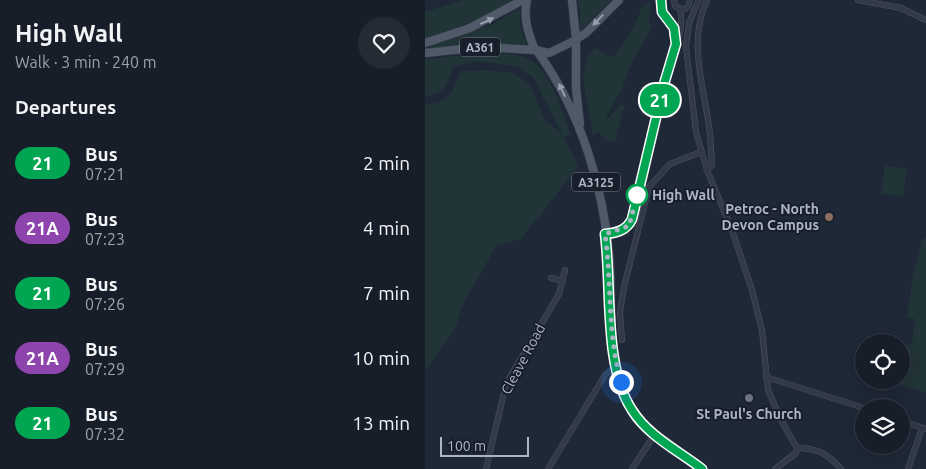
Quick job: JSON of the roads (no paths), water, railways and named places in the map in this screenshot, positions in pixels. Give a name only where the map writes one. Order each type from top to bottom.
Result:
[{"type":"main road","name":"A361","points":[[425,43],[471,28],[525,0]]},
{"type":"main road","points":[[525,0],[527,29],[536,51],[554,51],[586,33],[619,0]]},
{"type":"main road","points":[[572,0],[576,39]]},
{"type":"main road","name":"A3125","points":[[576,39],[575,88],[581,131],[600,197],[610,267],[611,333],[616,366],[632,410],[655,434],[702,469]]},
{"type":"main road","name":"A361","points":[[425,53],[483,47],[536,51]]},
{"type":"main road","name":"A3125","points":[[536,51],[557,79],[581,131]]},
{"type":"street","points":[[673,0],[675,6],[680,9],[688,7],[690,0]]},
{"type":"street","points":[[699,0],[688,30],[686,56],[701,152],[732,230],[753,290],[762,330],[766,377],[774,406],[797,448]]},
{"type":"street","points":[[707,0],[699,22],[697,50],[710,128],[712,165],[707,170]]},
{"type":"street","points":[[858,0],[901,8],[926,20]]},
{"type":"street","points":[[605,234],[627,228],[633,217],[664,84],[681,22],[680,9]]},
{"type":"street","points":[[622,340],[620,312],[624,287],[649,187],[670,164],[701,152]]},
{"type":"street","name":"Cleave Road","points":[[486,469],[506,384],[559,294],[565,270]]},
{"type":"street","points":[[551,278],[563,282]]},
{"type":"street","points":[[548,469],[605,375],[616,366]]},
{"type":"street","points":[[766,377],[855,405]]},
{"type":"street","points":[[908,469],[924,429],[910,424]]},
{"type":"street","points":[[632,469],[655,434]]},
{"type":"street","points":[[797,448],[818,449],[843,468]]},
{"type":"street","points":[[775,469],[795,453],[797,448]]},
{"type":"place","name":"High Wall","points":[[637,195]]},
{"type":"place","name":"Petroc - North Devon Campus","points":[[829,217]]},
{"type":"place","name":"St Paul's Church","points":[[749,398]]}]
